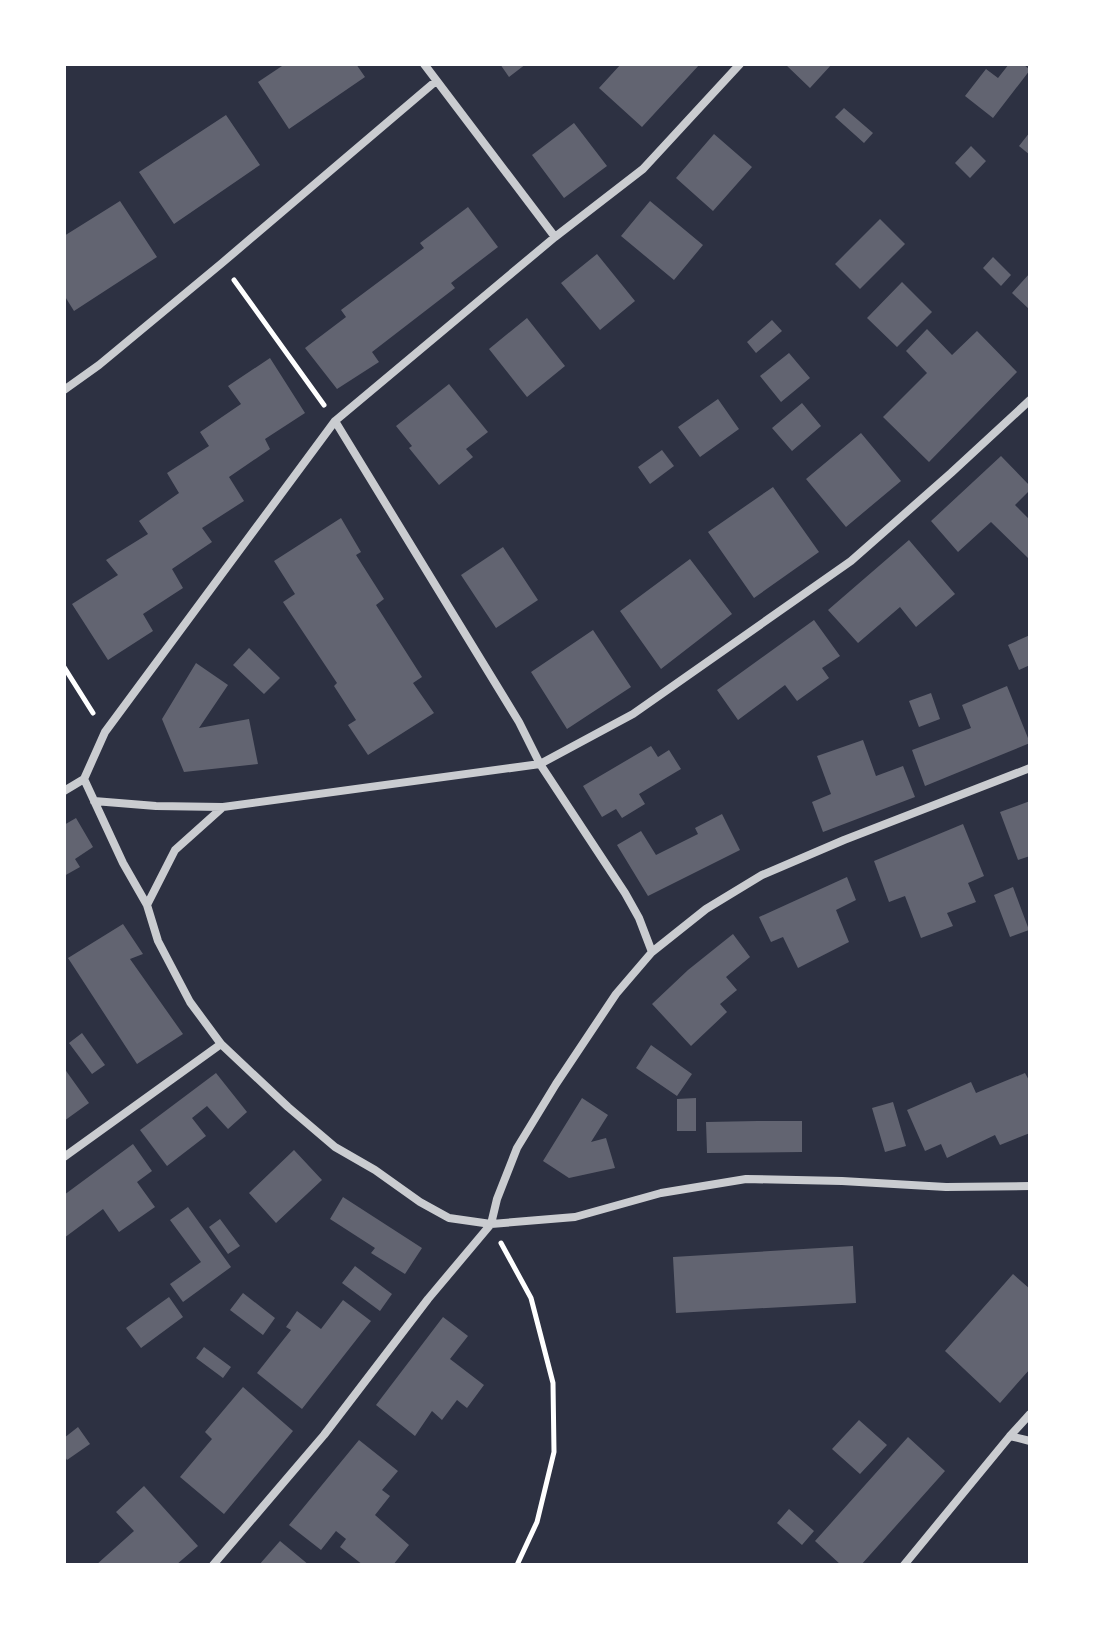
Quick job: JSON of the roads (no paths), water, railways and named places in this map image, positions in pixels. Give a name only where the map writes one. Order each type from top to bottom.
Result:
[{"type":"street","points":[[424,64],[555,237]]},
{"type":"street","points":[[64,791],[84,779],[105,732],[335,421],[555,237],[643,169],[740,64]]},
{"type":"street","points":[[64,390],[99,365],[222,263],[436,81]]},
{"type":"street","points":[[94,801],[223,807],[540,764],[633,714],[851,561],[1030,400]]},
{"type":"street","points":[[335,421],[519,722],[540,764],[625,893],[652,952]]},
{"type":"street","points":[[213,1565],[324,1435],[428,1299],[491,1224],[497,1199],[517,1148],[616,994],[652,952],[706,909],[762,875],[1030,768]]},
{"type":"street","points":[[84,779],[123,863],[147,905],[158,941],[190,1002],[221,1044],[335,1147],[449,1218],[491,1224],[575,1217],[661,1193],[746,1179],[946,1187],[1030,1186]]},
{"type":"street","points":[[147,905],[175,850],[223,807]]},
{"type":"street","points":[[64,1157],[221,1044]]},
{"type":"street","points":[[904,1565],[1030,1414]]},
{"type":"street","points":[[1010,1436],[1030,1441]]}]
